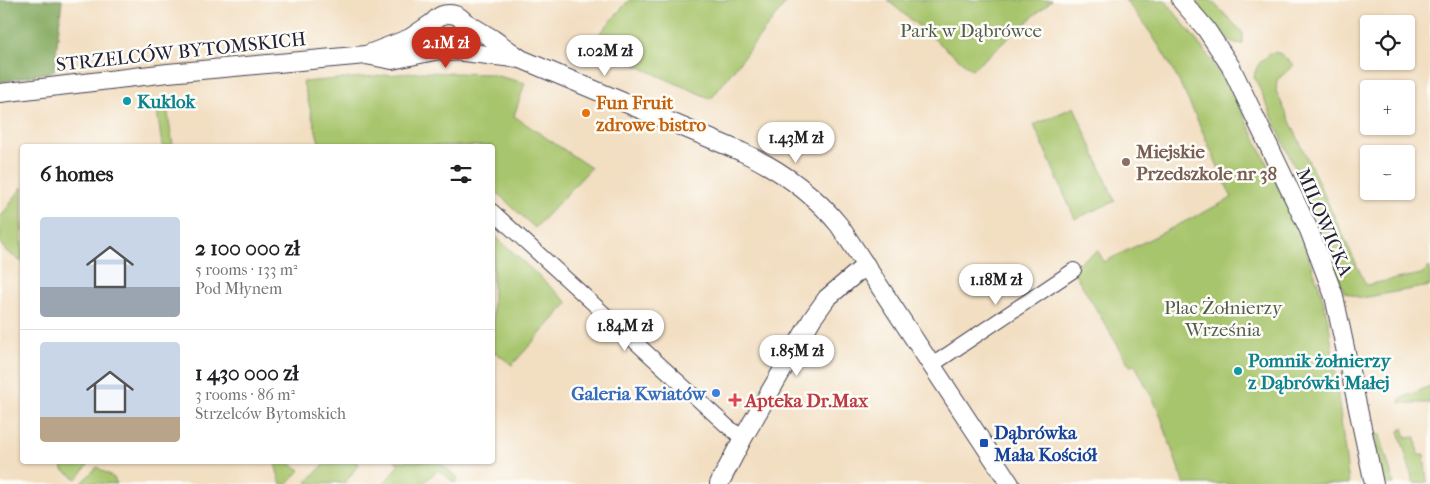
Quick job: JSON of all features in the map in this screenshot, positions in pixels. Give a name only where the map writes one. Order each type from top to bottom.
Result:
[{"type":"street","name":"MILOWICKA","points":[[1181,0],[1206,29],[1231,67],[1309,230],[1334,296],[1374,484]]},
{"type":"street","points":[[465,22],[468,31],[467,39],[462,46],[447,51],[432,44],[429,36],[432,24],[450,7],[458,17],[521,59],[759,160],[804,189],[824,206],[866,265],[1010,484]]},
{"type":"street","name":"STRZELCÓW BYTOMSKICH","points":[[0,93],[168,73],[366,54],[410,38],[432,24]]},
{"type":"street","name":"STRZELCÓW BYTOMSKICH","points":[[366,54],[392,60],[447,51],[521,59]]},
{"type":"street","points":[[495,214],[726,426],[743,438]]},
{"type":"street","points":[[719,484],[743,438],[827,298],[866,265]]},
{"type":"street","points":[[932,365],[1074,270]]},
{"type":"green space","points":[[0,0],[62,0],[54,71],[0,82]]},
{"type":"green space","points":[[629,0],[788,0],[711,99],[590,45]]},
{"type":"green space","name":"Park w Dąbrówce","points":[[887,0],[1052,0],[972,70]]},
{"type":"green space","name":"Plac Żołnierzy Września","points":[[1125,0],[1165,0],[1206,53],[1235,97],[1300,232],[1321,292],[1329,324],[1349,484],[1186,484],[1183,482],[1158,409],[1135,365],[1130,366],[1071,267],[1098,251],[1104,262],[1232,198],[1173,70],[1143,22]]},
{"type":"green space","points":[[1194,0],[1211,0],[1243,33],[1243,44],[1228,40]]},
{"type":"green space","points":[[1274,52],[1281,54],[1294,65],[1277,80],[1276,91],[1366,285],[1421,274],[1430,267],[1430,286],[1361,298],[1344,292],[1307,195],[1254,76],[1261,61]]},
{"type":"green space","points":[[423,72],[490,74],[525,83],[514,116],[591,168],[535,228],[495,191],[495,144],[319,144],[303,82]]},
{"type":"green space","points":[[166,101],[173,144],[162,144],[156,103]]},
{"type":"green space","points":[[1074,107],[1115,201],[1075,219],[1034,125]]},
{"type":"green space","points":[[20,190],[20,261],[6,251],[0,243],[0,218]]},
{"type":"green space","points":[[495,236],[568,303],[512,365],[495,352]]},
{"type":"green space","points":[[1430,386],[1430,403],[1400,403],[1400,399]]},
{"type":"green space","points":[[1403,428],[1406,438],[1416,437],[1418,455],[1424,455],[1427,482],[1414,484],[1399,431]]},
{"type":"green space","points":[[1374,434],[1380,435],[1394,484],[1384,484]]},
{"type":"green space","points":[[62,464],[88,464],[77,479],[63,470]]},
{"type":"green space","points":[[275,464],[291,464],[300,470],[288,484],[281,484]]},
{"type":"green space","points":[[325,464],[359,464],[344,484],[334,482],[332,484],[309,484],[306,482]]},
{"type":"green space","points":[[399,464],[442,464],[458,478],[455,483],[438,470],[422,484],[384,484]]},
{"type":"green space","points":[[97,467],[114,478],[117,484],[81,483]]},
{"type":"place","name":"Kuklok","points":[[127,101]]},
{"type":"place","name":"Fun Fruit zdrowe bistro","points":[[586,113]]},
{"type":"place","name":"Miejskie Przedszkole nr 38","points":[[1126,162]]},
{"type":"place","name":"Pomnik żołnierzy z Dąbrówki Małej","points":[[1238,371]]},
{"type":"place","name":"Galeria Kwiatów","points":[[716,393]]},
{"type":"place","name":"Apteka Dr.Max","points":[[735,400]]},
{"type":"place","name":"Dąbrówka Mała Kościół","points":[[984,443]]}]
